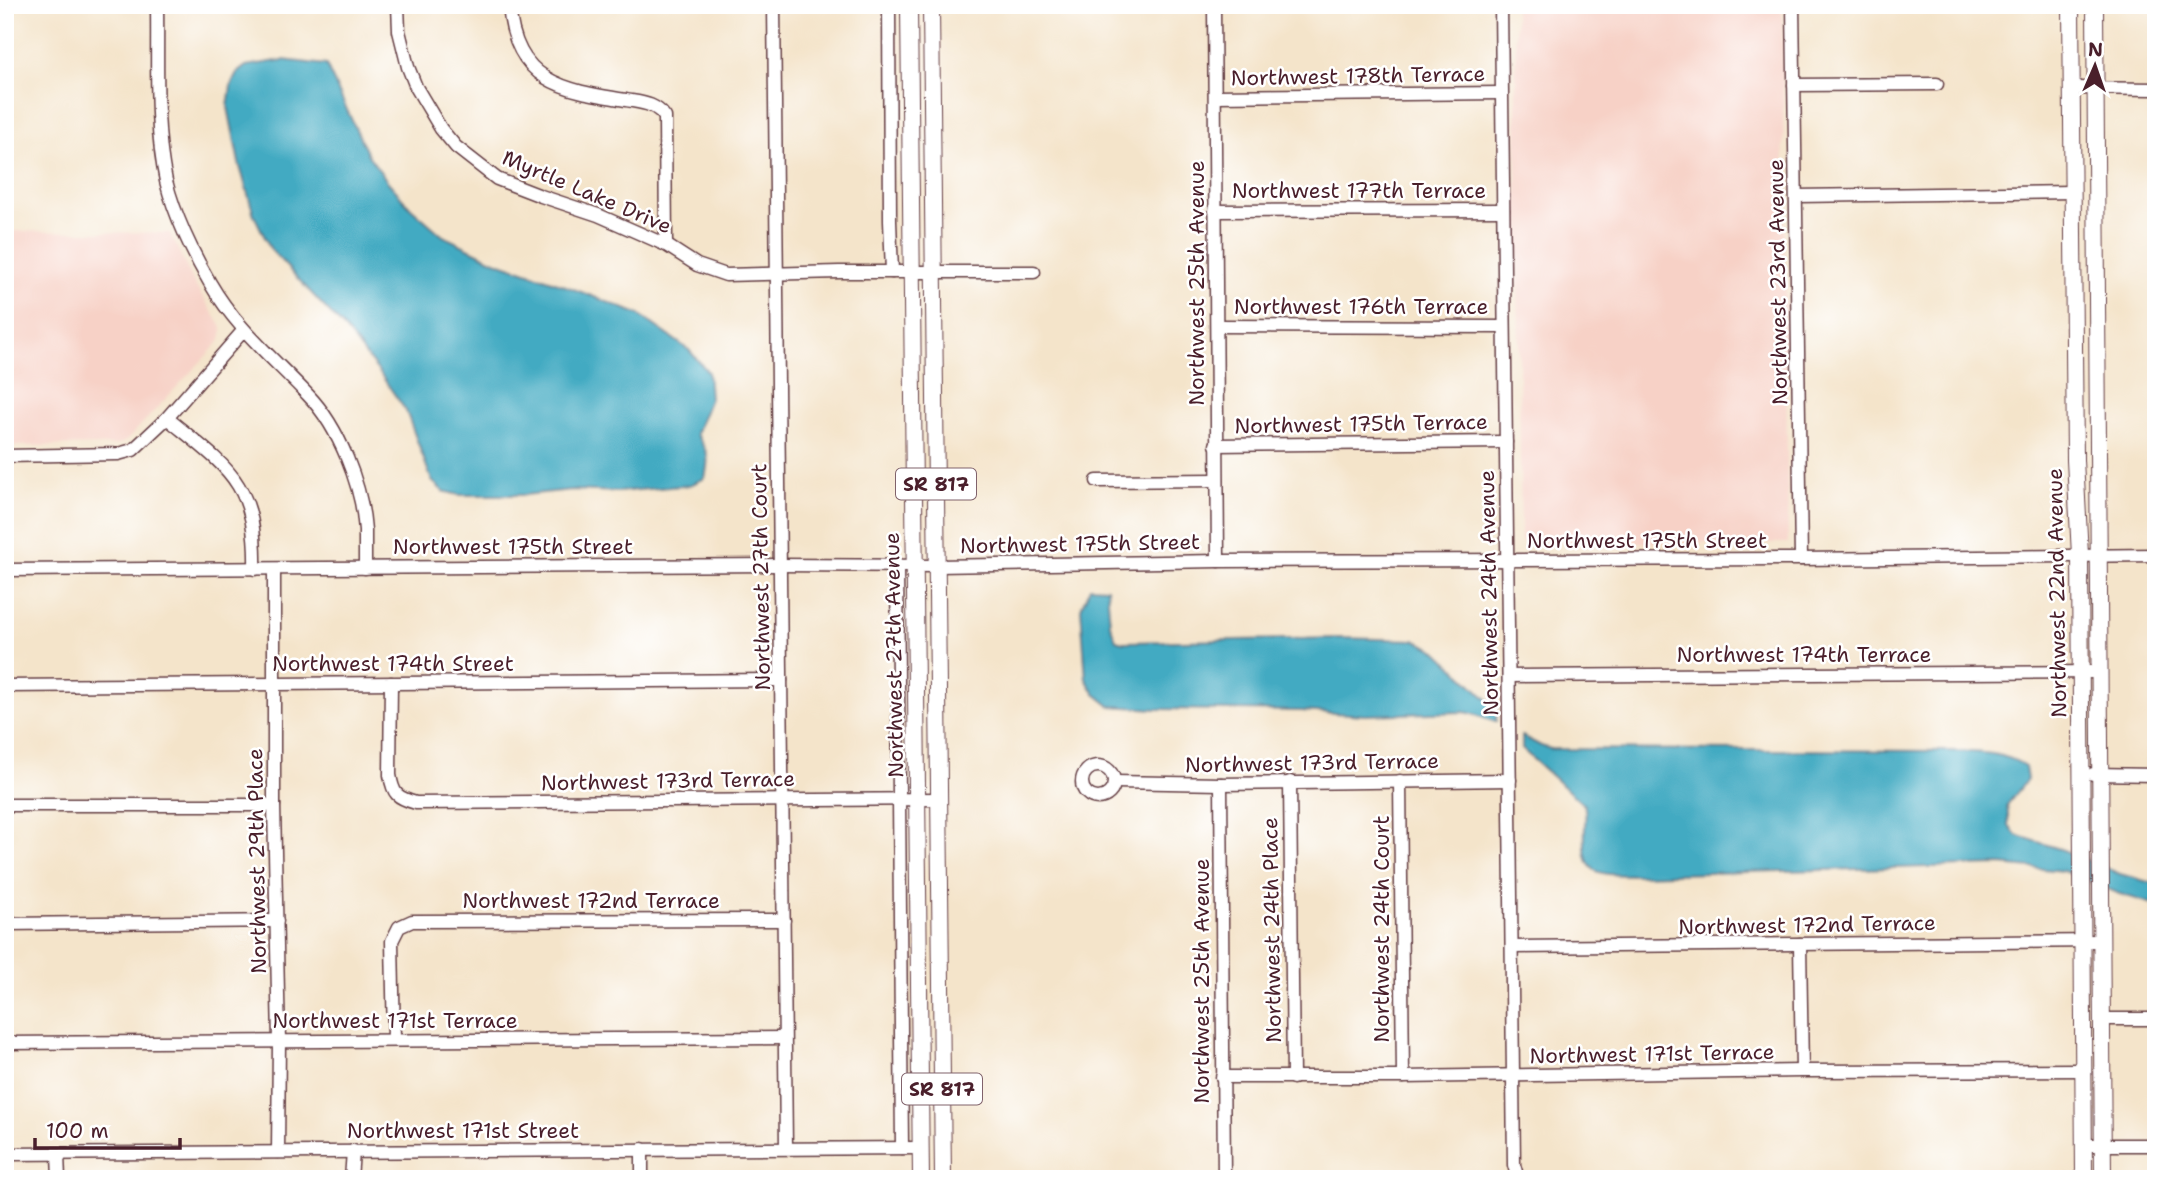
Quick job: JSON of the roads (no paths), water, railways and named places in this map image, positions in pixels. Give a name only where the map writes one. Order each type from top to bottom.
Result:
[{"type":"main road","name":"Northwest 27th Avenue","points":[[909,5],[920,1179]]},
{"type":"main road","name":"Northwest 22nd Avenue","points":[[2071,5],[2075,460],[2080,555],[2084,1179]]},
{"type":"main road","name":"Northwest 22nd Avenue","points":[[2095,5],[2103,1179]]},
{"type":"main road","name":"Northwest 27th Avenue","points":[[929,10],[943,1179]]},
{"type":"main road","points":[[919,999],[941,999]]},
{"type":"main road","points":[[920,1155],[929,1179]]},
{"type":"street","points":[[157,5],[159,124],[166,181],[188,242],[211,285],[243,331],[310,397],[335,432],[360,498],[365,529],[365,568]]},
{"type":"street","name":"Myrtle Lake Drive","points":[[398,5],[399,31],[408,68],[441,129],[456,147],[497,179],[598,215],[666,246],[712,272],[726,275],[1034,272]]},
{"type":"street","points":[[509,5],[510,23],[517,44],[529,66],[547,79],[584,94],[649,104],[665,117],[666,246]]},
{"type":"street","name":"Northwest 27th Court","points":[[774,5],[786,1148]]},
{"type":"street","points":[[889,5],[892,272]]},
{"type":"street","name":"Northwest 25th Avenue","points":[[1214,5],[1218,561]]},
{"type":"street","name":"Northwest 24th Avenue","points":[[1501,5],[1510,676],[1512,1075],[1514,1165],[1518,1179]]},
{"type":"street","name":"Northwest 23rd Avenue","points":[[1793,5],[1801,559]]},
{"type":"street","points":[[1794,85],[1937,84]]},
{"type":"street","points":[[2071,88],[2156,89]]},
{"type":"street","name":"Northwest 178th Terrace","points":[[1216,96],[1502,93]]},
{"type":"street","points":[[1797,196],[2072,192]]},
{"type":"street","name":"Northwest 177th Terrace","points":[[1215,211],[1503,210]]},
{"type":"street","name":"Northwest 176th Terrace","points":[[1217,326],[1504,327]]},
{"type":"street","points":[[5,456],[118,454],[133,450],[167,418],[243,331]]},
{"type":"street","points":[[167,418],[212,455],[241,488],[252,518],[256,543],[255,569]]},
{"type":"street","name":"Northwest 175th Terrace","points":[[1216,444],[1506,442]]},
{"type":"street","points":[[1097,481],[1217,480]]},
{"type":"street","name":"Northwest 175th Street","points":[[5,570],[937,566],[1218,561],[2156,555]]},
{"type":"street","points":[[897,565],[902,1148]]},
{"type":"street","name":"Northwest 29th Place","points":[[274,569],[278,1152]]},
{"type":"street","name":"Northwest 174th Terrace","points":[[1510,676],[2098,672]]},
{"type":"street","name":"Northwest 174th Street","points":[[5,686],[781,680]]},
{"type":"street","name":"Northwest 173rd Terrace","points":[[391,683],[392,788],[399,797],[416,803],[939,799]]},
{"type":"street","points":[[2082,773],[2156,775]]},
{"type":"street","name":"Northwest 173rd Terrace","points":[[1115,782],[1221,784],[1510,780]]},
{"type":"street","name":"Northwest 24th Court","points":[[1400,781],[1403,1077]]},
{"type":"street","name":"Northwest 24th Place","points":[[1290,782],[1293,1078]]},
{"type":"street","name":"Northwest 25th Avenue","points":[[1221,784],[1224,1179]]},
{"type":"street","points":[[5,805],[274,805]]},
{"type":"street","name":"Northwest 172nd Terrace","points":[[394,1040],[392,941],[399,927],[412,920],[784,920]]},
{"type":"street","points":[[5,924],[277,921]]},
{"type":"street","name":"Northwest 172nd Terrace","points":[[1512,947],[2101,941]]},
{"type":"street","points":[[1800,944],[1802,1071]]},
{"type":"street","points":[[2101,1019],[2156,1019]]},
{"type":"street","name":"Northwest 171st Terrace","points":[[5,1043],[784,1038]]},
{"type":"street","name":"Northwest 171st Terrace","points":[[1222,1077],[2083,1070]]},
{"type":"street","points":[[2084,1145],[2156,1145]]},
{"type":"street","name":"Northwest 171st Street","points":[[5,1154],[902,1148],[920,1155]]},
{"type":"street","points":[[642,1149],[642,1179]]},
{"type":"street","points":[[351,1179],[352,1151]]},
{"type":"street","points":[[58,1154],[59,1179]]},
{"type":"water","points":[[283,60],[326,65],[368,155],[411,208],[443,236],[495,261],[638,314],[689,350],[708,372],[710,398],[696,434],[707,454],[705,478],[690,485],[618,492],[572,490],[524,495],[459,495],[443,491],[432,481],[406,411],[345,329],[271,250],[254,215],[239,163],[228,107],[231,86],[237,73],[246,66]]},
{"type":"water","points":[[1090,587],[1107,588],[1110,624],[1116,640],[1123,642],[1339,638],[1416,640],[1437,651],[1497,709],[1496,722],[1463,712],[1365,715],[1110,706],[1095,694],[1086,679],[1081,608]]},
{"type":"water","points":[[1522,736],[1551,749],[1953,751],[1999,755],[2025,766],[2027,780],[2007,805],[2009,825],[2016,835],[2063,850],[2120,874],[2156,884],[2156,905],[2120,894],[2064,871],[2000,865],[1637,875],[1601,873],[1589,864],[1586,855],[1584,805],[1522,749]]}]
